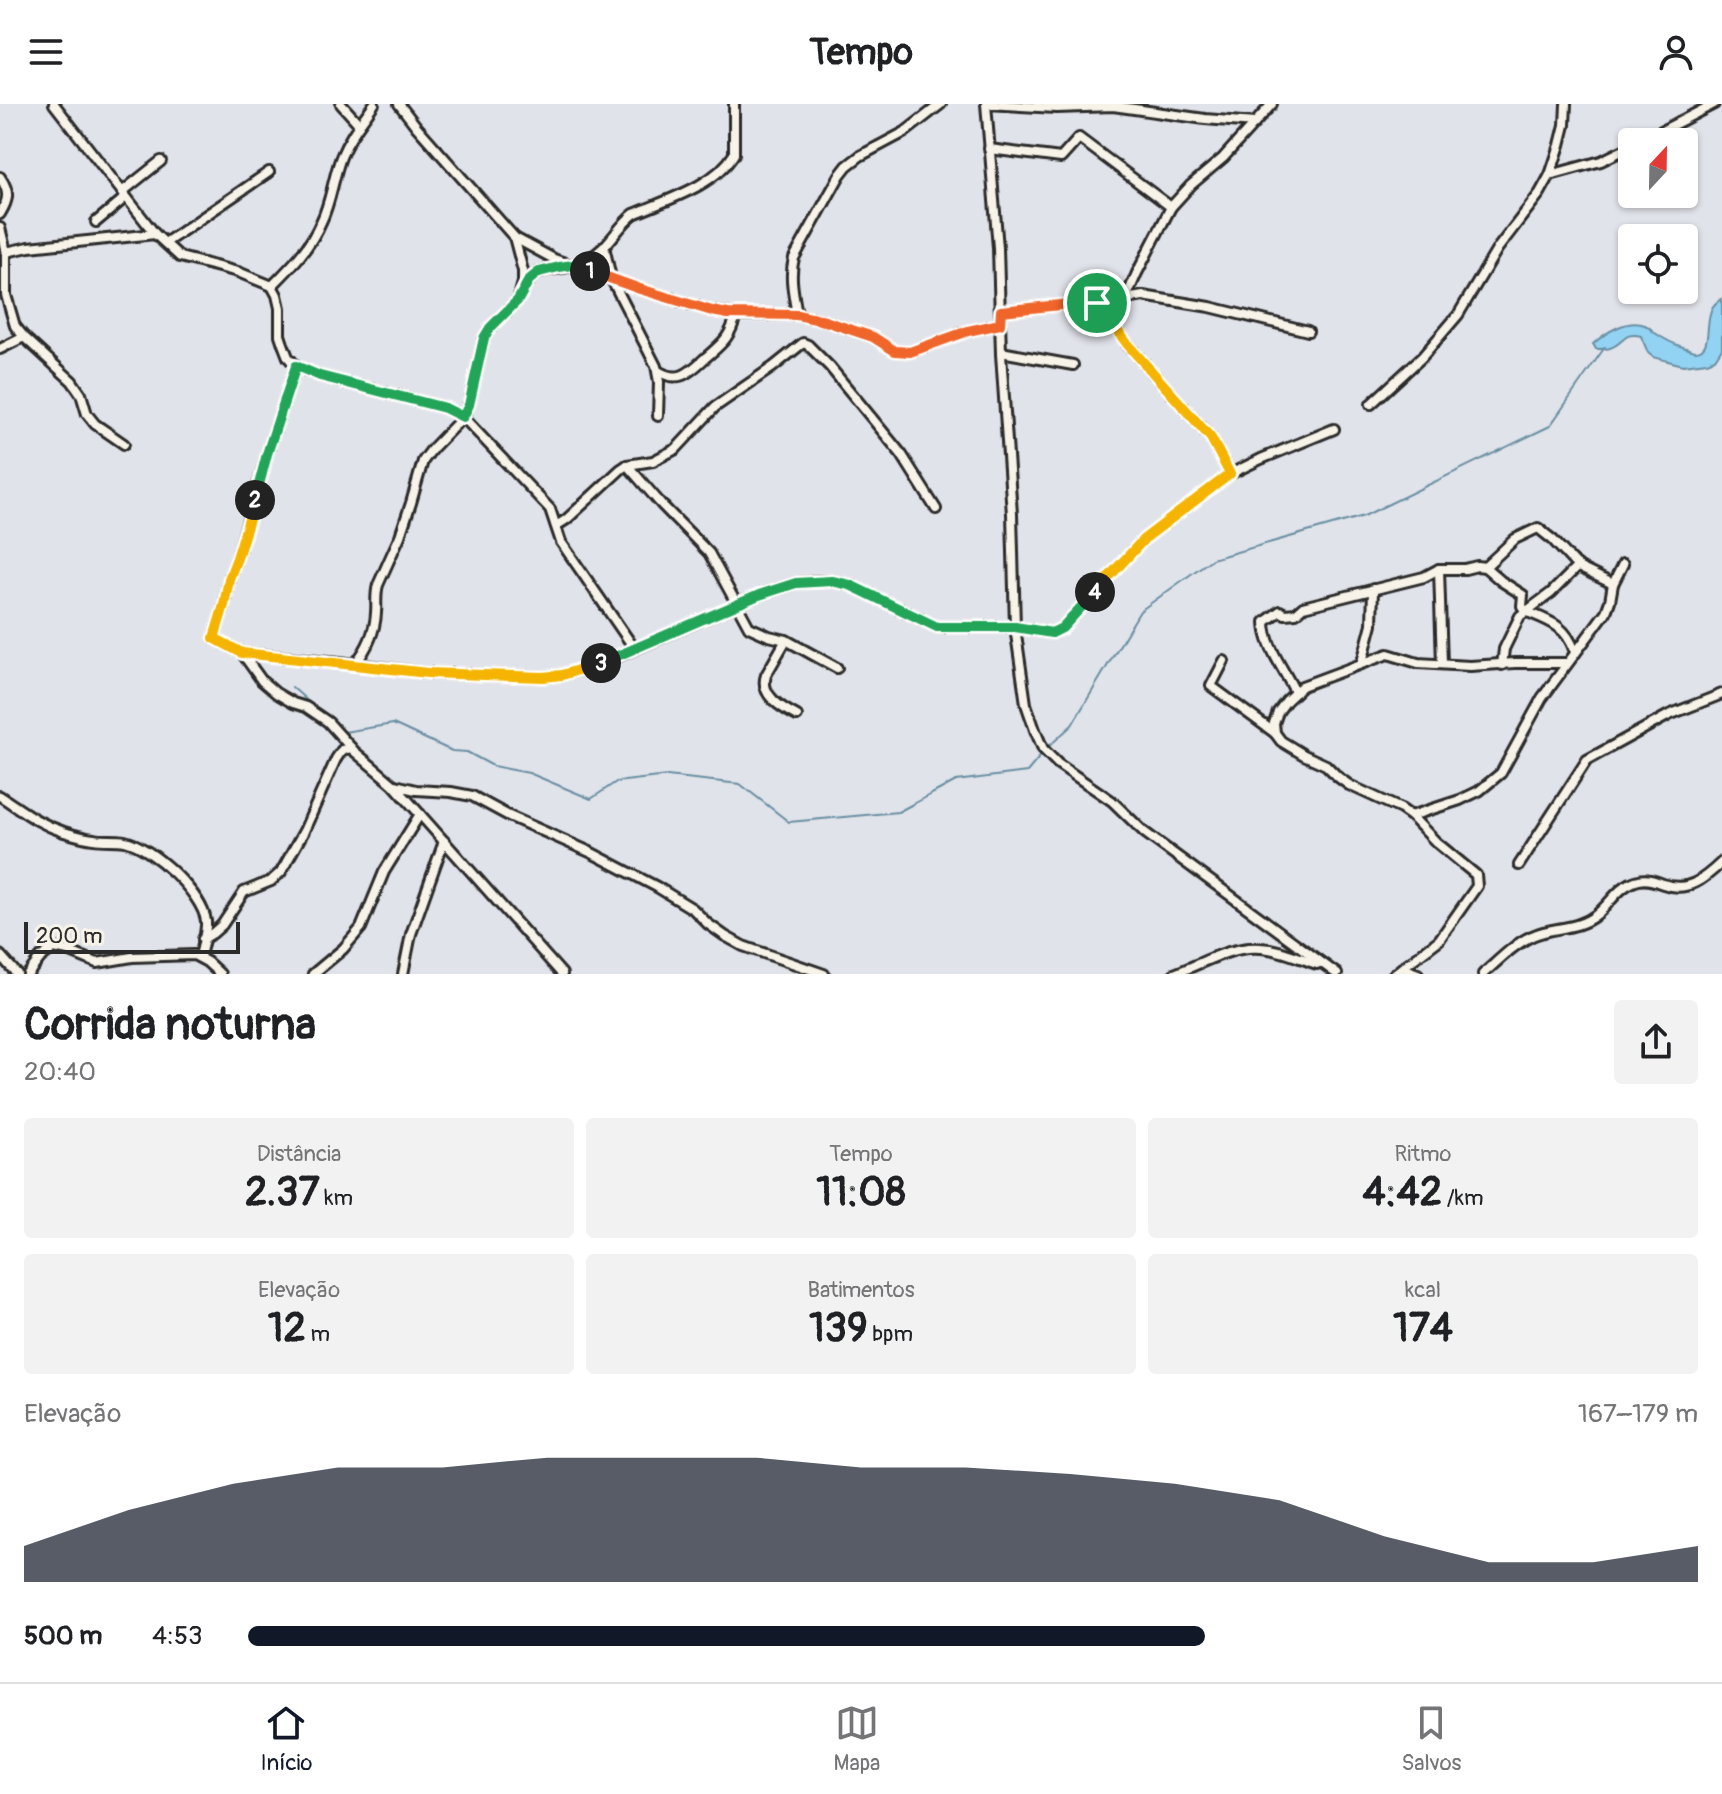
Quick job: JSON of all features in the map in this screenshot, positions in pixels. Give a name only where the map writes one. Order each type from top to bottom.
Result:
[{"type":"street","points":[[54,104],[155,234],[180,257],[238,272],[272,286],[280,308],[280,335],[288,357],[296,366],[320,376],[445,408],[463,417],[550,509],[561,542],[634,648]]},
{"type":"street","points":[[341,104],[359,124]]},
{"type":"street","points":[[272,286],[298,259],[317,231],[341,157],[374,104]]},
{"type":"street","points":[[399,104],[514,237],[554,259],[712,311],[736,315],[797,315],[825,321],[873,337],[904,353],[968,331],[1000,324]]},
{"type":"street","points":[[355,664],[370,638],[376,611],[375,593],[404,525],[423,461],[463,417],[469,405],[484,338],[490,328],[518,300],[529,280],[539,272],[593,257],[634,214],[696,188],[731,159],[734,154],[734,104]]},
{"type":"street","points":[[797,315],[791,280],[794,258],[840,175],[860,156],[905,132],[941,104]]},
{"type":"street","points":[[1255,123],[1114,105],[1057,108],[986,104],[1001,311],[1015,627],[1026,704],[1043,749],[1058,764],[1112,801],[1144,832],[1337,974]]},
{"type":"street","points":[[1126,298],[1171,207],[1223,158],[1272,104]]},
{"type":"street","points":[[1371,404],[1422,357],[1458,315],[1491,259],[1534,201],[1550,175],[1565,125],[1566,104]]},
{"type":"street","points":[[1667,128],[1714,104]]},
{"type":"street","points":[[989,149],[1061,158],[1079,138],[1171,207]]},
{"type":"street","points":[[1550,175],[1601,161],[1618,153]]},
{"type":"street","points":[[96,222],[161,161]]},
{"type":"street","points":[[165,243],[269,172]]},
{"type":"street","points":[[0,177],[9,195],[0,214]]},
{"type":"street","points":[[0,228],[6,252],[6,295],[15,326],[72,381],[95,424],[124,444]]},
{"type":"street","points":[[6,252],[155,234]]},
{"type":"street","points":[[514,237],[523,271],[518,300]]},
{"type":"street","points":[[604,246],[611,278],[658,371],[658,416]]},
{"type":"street","points":[[1001,311],[1143,296],[1210,307],[1308,331]]},
{"type":"street","points":[[1097,303],[1128,345],[1211,438],[1230,474]]},
{"type":"street","points":[[658,371],[672,377],[689,373],[723,343],[733,329],[736,315]]},
{"type":"street","points":[[0,349],[24,337]]},
{"type":"street","points":[[556,526],[627,465],[653,461],[676,449],[715,407],[806,343],[830,367],[902,455],[936,509]]},
{"type":"street","points":[[1001,352],[1073,365]]},
{"type":"street","points":[[296,366],[229,579],[214,638],[242,653],[428,673],[543,677],[583,670],[759,595],[796,583],[832,581],[850,585],[937,627],[1015,627],[1052,633],[1058,631],[1144,539],[1230,474],[1334,429]]},
{"type":"street","points":[[627,465],[709,553],[749,627],[786,640],[837,668]]},
{"type":"street","points":[[1485,567],[1515,539],[1538,528],[1578,566],[1613,584]]},
{"type":"street","points":[[1411,816],[1460,800],[1501,773],[1542,698],[1606,612],[1613,584],[1623,564]]},
{"type":"street","points":[[1502,665],[1505,645],[1520,616],[1551,593],[1578,566]]},
{"type":"street","points":[[1295,692],[1266,633],[1265,622],[1280,611],[1296,613],[1303,607],[1424,577],[1439,569],[1485,567],[1501,581],[1520,591],[1525,611],[1569,635],[1575,652]]},
{"type":"street","points":[[1439,569],[1442,664]]},
{"type":"street","points":[[1362,662],[1372,624],[1373,589]]},
{"type":"street","points":[[786,640],[766,675],[764,687],[781,707],[797,716]]},
{"type":"street","points":[[242,653],[262,681],[276,693],[328,722],[351,748],[394,785],[562,974]]},
{"type":"street","points":[[1275,733],[1274,723],[1278,712],[1302,686],[1388,654],[1418,663],[1470,666],[1567,663]]},
{"type":"street","points":[[1224,661],[1211,686],[1275,733],[1286,746],[1326,765],[1349,785],[1411,816],[1476,875],[1478,882],[1439,940],[1398,971]]},
{"type":"street","points":[[1519,865],[1587,760],[1669,715],[1722,694]]},
{"type":"street","points":[[203,939],[222,925],[244,892],[271,881],[281,872],[304,831],[336,759],[342,750],[351,748]]},
{"type":"street","points":[[394,785],[472,796],[657,887],[743,946],[824,974]]},
{"type":"street","points":[[0,796],[42,824],[93,839],[125,841],[142,848],[170,869],[198,901],[206,917],[200,957]]},
{"type":"street","points":[[313,974],[343,949],[361,928],[384,872],[420,814]]},
{"type":"street","points":[[403,974],[411,934],[444,841]]},
{"type":"street","points":[[1483,974],[1532,936],[1568,928],[1596,915],[1632,882],[1646,879],[1682,888],[1722,862]]},
{"type":"street","points":[[28,974],[48,950],[54,948],[97,963],[132,957],[194,955],[218,973]]},
{"type":"street","points":[[1174,974],[1191,971],[1246,948],[1262,948],[1325,966]]},
{"type":"street","points":[[0,955],[17,974]]},
{"type":"street","points":[[1311,974],[1313,963]]},
{"type":"street","points":[[1398,971],[1418,974]]},
{"type":"water","points":[[1722,299],[1722,348],[1715,359],[1707,362],[1683,365],[1653,357],[1641,336],[1635,335],[1609,348],[1596,349],[1593,344],[1617,328],[1638,323],[1672,343],[1696,351],[1702,349],[1706,343],[1711,311]]},
{"type":"waterway","points":[[1046,749],[1072,725],[1140,611],[1212,559],[1364,516],[1550,426],[1605,347]]},
{"type":"waterway","points":[[292,687],[321,713]]},
{"type":"waterway","points":[[338,727],[344,732],[393,724],[452,751],[467,752],[493,766],[529,773],[591,799],[616,782],[667,776],[740,784],[789,822],[898,812],[956,781],[1027,772],[1042,754]]},
{"type":"route","points":[[573,265],[712,311],[797,315],[825,321],[873,337],[904,353],[968,331],[1000,324],[1001,311],[1097,303],[1128,345],[1211,438],[1230,474],[1144,539],[1058,631],[1052,633],[1015,627],[937,627],[850,585],[818,581],[796,583],[759,595],[598,665],[543,677],[428,673],[242,653],[214,638],[229,579],[296,366],[320,376],[445,408],[463,417],[469,405],[484,338],[518,300],[529,280],[539,272],[573,265]]}]
